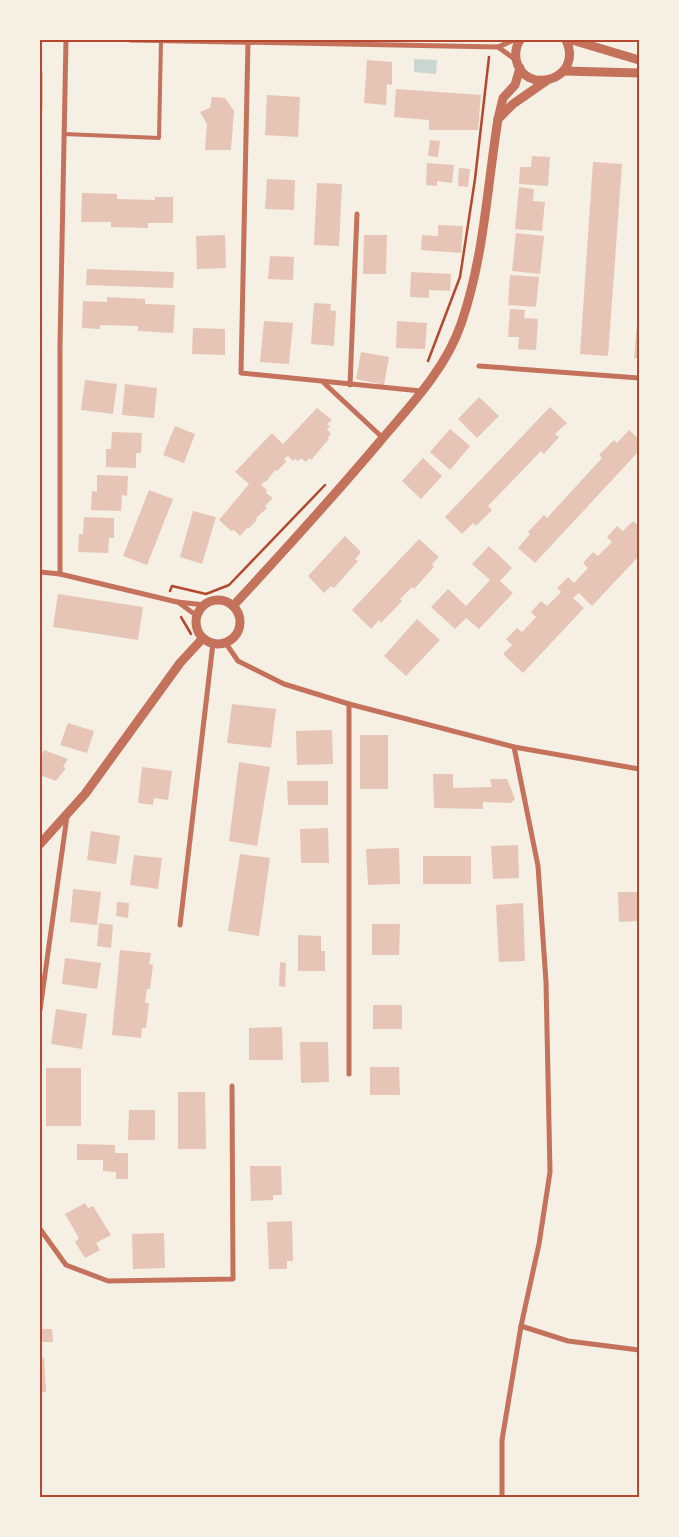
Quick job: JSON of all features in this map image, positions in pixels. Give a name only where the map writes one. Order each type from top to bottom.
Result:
[{"type":"street","points":[[60,574],[60,345],[66,40]]},
{"type":"street","points":[[130,40],[490,47],[498,47],[514,40]]},
{"type":"street","points":[[233,606],[383,438],[423,391],[445,359],[461,326],[474,282],[498,119],[503,98],[515,85],[518,65],[516,52],[520,40]]},
{"type":"street","points":[[498,119],[513,104],[546,80],[556,77],[564,71],[570,55],[566,40]]},
{"type":"street","points":[[572,40],[639,60]]},
{"type":"street","points":[[248,42],[241,374],[350,386],[423,391]]},
{"type":"street","points":[[498,47],[507,51],[531,78],[546,80]]},
{"type":"street","points":[[564,71],[639,73]]},
{"type":"street","points":[[350,386],[356,214]]},
{"type":"street","points":[[479,366],[639,378]]},
{"type":"street","points":[[323,383],[383,438]]},
{"type":"street","points":[[40,572],[60,574],[177,602],[205,604],[222,600],[233,606],[238,612],[239,627],[232,639],[213,643],[203,638],[197,628],[197,616],[205,604]]},
{"type":"street","points":[[177,602],[197,616]]},
{"type":"street","points":[[40,844],[90,786],[180,663],[203,638]]},
{"type":"street","points":[[225,642],[238,661],[284,684],[349,704],[514,747],[639,769]]},
{"type":"street","points":[[180,925],[213,643]]},
{"type":"street","points":[[349,704],[349,1074]]},
{"type":"street","points":[[502,1497],[502,1440],[521,1326],[539,1244],[550,1172],[546,982],[538,866],[514,747]]},
{"type":"street","points":[[40,1010],[67,814]]},
{"type":"street","points":[[40,1229],[66,1265],[108,1281],[233,1279],[232,1086]]},
{"type":"street","points":[[521,1326],[568,1340],[639,1350]]},
{"type":"lane","points":[[64,134],[159,138],[161,40]]},
{"type":"path","points":[[427,364],[460,277],[475,179],[490,47]]},
{"type":"path","points":[[167,599],[172,586],[206,594],[229,585],[330,480]]},
{"type":"path","points":[[179,614],[192,635]]},
{"type":"shaded area","points":[[414,59],[437,60],[436,74],[414,72]]},
{"type":"building","points":[[367,60],[392,62],[392,85],[387,84],[386,105],[364,103]]},
{"type":"building","points":[[40,72],[43,72],[43,111],[40,111]]},
{"type":"building","points":[[396,89],[481,95],[478,130],[429,130],[429,120],[394,117]]},
{"type":"building","points":[[267,95],[300,97],[298,137],[265,135]]},
{"type":"building","points":[[212,97],[225,98],[234,111],[231,150],[205,150],[207,124],[200,112],[210,108]]},
{"type":"building","points":[[430,140],[440,141],[438,157],[428,156]]},
{"type":"building","points":[[532,156],[550,157],[548,186],[519,184],[520,167],[531,167]]},
{"type":"building","points":[[593,162],[622,164],[608,356],[580,354]]},
{"type":"building","points":[[427,163],[454,165],[452,183],[437,181],[437,186],[426,185]]},
{"type":"building","points":[[459,168],[470,169],[468,187],[458,186]]},
{"type":"building","points":[[267,179],[295,180],[294,210],[265,209]]},
{"type":"building","points":[[317,183],[342,184],[339,246],[314,245]]},
{"type":"building","points":[[519,187],[534,189],[533,201],[545,202],[542,231],[515,229]]},
{"type":"building","points":[[82,193],[117,194],[117,199],[155,200],[155,197],[173,197],[173,223],[148,223],[148,228],[111,227],[111,222],[81,222]]},
{"type":"building","points":[[438,225],[463,226],[461,253],[421,250],[422,235],[438,236]]},
{"type":"building","points":[[516,233],[544,236],[540,274],[512,271]]},
{"type":"building","points":[[225,235],[226,268],[197,269],[196,236]]},
{"type":"building","points":[[364,235],[387,235],[386,274],[363,274]]},
{"type":"building","points":[[270,256],[294,257],[293,280],[268,279]]},
{"type":"building","points":[[87,269],[174,272],[173,288],[86,285]]},
{"type":"building","points":[[411,272],[451,274],[450,291],[429,290],[429,298],[410,297]]},
{"type":"building","points":[[510,275],[539,277],[536,307],[508,305]]},
{"type":"building","points":[[107,297],[145,299],[145,304],[175,305],[173,333],[138,331],[138,326],[100,325],[100,329],[82,328],[83,301],[107,302]]},
{"type":"building","points":[[314,303],[331,304],[330,310],[336,311],[334,346],[311,344]]},
{"type":"building","points":[[510,309],[525,310],[524,318],[538,319],[536,350],[518,349],[519,337],[508,337]]},
{"type":"building","points":[[638,312],[639,358],[634,358]]},
{"type":"building","points":[[264,321],[293,323],[289,364],[260,362]]},
{"type":"building","points":[[397,321],[427,323],[425,349],[396,348]]},
{"type":"building","points":[[193,328],[225,329],[225,355],[192,354]]},
{"type":"building","points":[[361,352],[389,357],[384,385],[356,379]]},
{"type":"building","points":[[85,380],[117,384],[113,414],[81,410]]},
{"type":"building","points":[[125,384],[157,388],[154,418],[122,415]]},
{"type":"building","points":[[479,397],[499,416],[477,438],[458,419]]},
{"type":"building","points":[[550,407],[567,423],[555,434],[559,437],[544,454],[541,451],[488,506],[492,510],[476,526],[473,523],[462,534],[445,517]]},
{"type":"building","points":[[317,408],[332,420],[327,424],[330,426],[327,429],[331,434],[328,437],[329,439],[311,460],[309,458],[306,462],[301,458],[298,461],[295,459],[293,461],[288,456],[284,459],[286,462],[277,471],[275,470],[266,482],[261,485],[267,490],[266,493],[273,498],[265,506],[267,508],[240,536],[234,530],[231,531],[219,520],[249,484],[235,472],[272,433],[283,444]]},
{"type":"building","points":[[175,426],[195,434],[184,463],[163,455]]},
{"type":"building","points":[[450,429],[470,446],[450,470],[430,452]]},
{"type":"building","points":[[629,430],[639,439],[639,451],[535,563],[518,548],[530,534],[528,532],[544,515],[547,518],[602,458],[599,455],[614,440],[617,443]]},
{"type":"building","points":[[112,432],[142,433],[141,453],[136,453],[136,468],[106,467],[106,449],[111,449]]},
{"type":"building","points":[[423,458],[442,476],[421,499],[402,481]]},
{"type":"building","points":[[97,475],[128,476],[127,496],[122,495],[121,511],[91,510],[92,491],[97,492]]},
{"type":"building","points":[[149,490],[173,499],[147,565],[123,556]]},
{"type":"building","points":[[193,511],[216,517],[202,564],[180,557]]},
{"type":"building","points":[[84,517],[114,518],[114,538],[109,538],[108,553],[78,552],[79,534],[83,534]]},
{"type":"building","points":[[633,521],[639,526],[639,556],[592,606],[579,593],[573,598],[584,608],[523,673],[503,654],[512,645],[506,639],[517,628],[522,632],[536,617],[531,612],[541,601],[547,606],[561,592],[557,588],[568,577],[574,583],[588,568],[583,563],[593,552],[598,556],[612,542],[607,537],[617,526],[623,531]]},
{"type":"building","points":[[345,536],[361,552],[355,559],[358,561],[334,588],[331,586],[324,593],[308,576]]},
{"type":"building","points":[[419,539],[439,557],[432,564],[434,567],[414,589],[412,587],[400,599],[402,601],[381,623],[379,620],[371,629],[352,610]]},
{"type":"building","points":[[489,546],[512,568],[500,581],[513,593],[479,629],[466,618],[455,629],[431,607],[448,589],[466,606],[490,580],[472,564]]},
{"type":"building","points":[[58,594],[143,607],[138,640],[53,627]]},
{"type":"building","points":[[417,619],[440,640],[406,676],[384,656]]},
{"type":"building","points":[[232,704],[276,709],[271,748],[227,743]]},
{"type":"building","points":[[68,723],[94,731],[87,753],[60,745]]},
{"type":"building","points":[[332,730],[333,764],[297,765],[296,731]]},
{"type":"building","points":[[360,735],[388,735],[388,789],[360,789]]},
{"type":"building","points":[[44,750],[68,759],[63,767],[66,768],[56,781],[40,775],[40,758]]},
{"type":"building","points":[[239,762],[270,767],[257,846],[229,841]]},
{"type":"building","points":[[142,767],[172,771],[168,800],[154,798],[153,805],[138,803]]},
{"type":"building","points":[[433,774],[453,774],[453,788],[492,787],[490,779],[507,779],[515,799],[511,803],[483,802],[483,809],[434,808]]},
{"type":"building","points":[[287,781],[328,781],[328,805],[288,805]]},
{"type":"building","points":[[328,828],[329,863],[301,863],[300,829]]},
{"type":"building","points":[[91,831],[120,836],[116,864],[87,860]]},
{"type":"building","points":[[518,845],[519,878],[493,879],[491,846]]},
{"type":"building","points":[[399,848],[400,884],[368,885],[366,849]]},
{"type":"building","points":[[240,854],[270,858],[259,936],[228,931]]},
{"type":"building","points":[[134,855],[162,858],[158,889],[130,885]]},
{"type":"building","points":[[423,856],[471,856],[471,884],[423,884]]},
{"type":"building","points":[[73,889],[101,892],[97,925],[70,922]]},
{"type":"building","points":[[618,892],[639,892],[639,921],[619,922]]},
{"type":"building","points":[[117,902],[129,903],[128,918],[116,916]]},
{"type":"building","points":[[523,903],[525,961],[499,962],[496,905]]},
{"type":"building","points":[[99,923],[113,925],[111,948],[97,946]]},
{"type":"building","points":[[372,924],[400,924],[399,955],[372,955]]},
{"type":"building","points":[[298,935],[321,936],[321,951],[325,951],[325,971],[298,971]]},
{"type":"building","points":[[120,950],[151,953],[149,964],[153,965],[150,989],[147,989],[145,1003],[149,1003],[146,1028],[142,1028],[141,1038],[112,1035]]},
{"type":"building","points":[[65,958],[101,963],[97,989],[62,984]]},
{"type":"building","points":[[280,962],[286,963],[285,987],[279,986]]},
{"type":"building","points":[[373,1005],[402,1005],[402,1029],[373,1029]]},
{"type":"building","points":[[56,1009],[87,1014],[82,1049],[51,1044]]},
{"type":"building","points":[[282,1027],[283,1060],[249,1060],[249,1028]]},
{"type":"building","points":[[300,1042],[328,1042],[329,1082],[301,1083]]},
{"type":"building","points":[[370,1067],[399,1067],[400,1095],[370,1095]]},
{"type":"building","points":[[46,1068],[81,1068],[81,1126],[46,1126]]},
{"type":"building","points":[[178,1092],[205,1092],[206,1149],[178,1149]]},
{"type":"building","points":[[129,1110],[155,1110],[155,1140],[128,1140]]},
{"type":"building","points":[[77,1144],[115,1145],[115,1153],[128,1153],[128,1179],[116,1179],[116,1172],[103,1171],[103,1160],[77,1160]]},
{"type":"building","points":[[250,1166],[281,1166],[282,1195],[273,1195],[273,1200],[251,1201]]},
{"type":"building","points":[[85,1203],[88,1208],[93,1206],[111,1235],[96,1243],[100,1250],[85,1258],[75,1242],[79,1238],[65,1214]]},
{"type":"building","points":[[292,1221],[293,1261],[287,1261],[287,1269],[269,1269],[267,1222]]},
{"type":"building","points":[[164,1233],[165,1268],[133,1269],[132,1234]]},
{"type":"building","points":[[40,1329],[52,1329],[53,1342],[40,1342]]},
{"type":"building","points":[[44,1357],[46,1392],[40,1392],[40,1358]]}]
